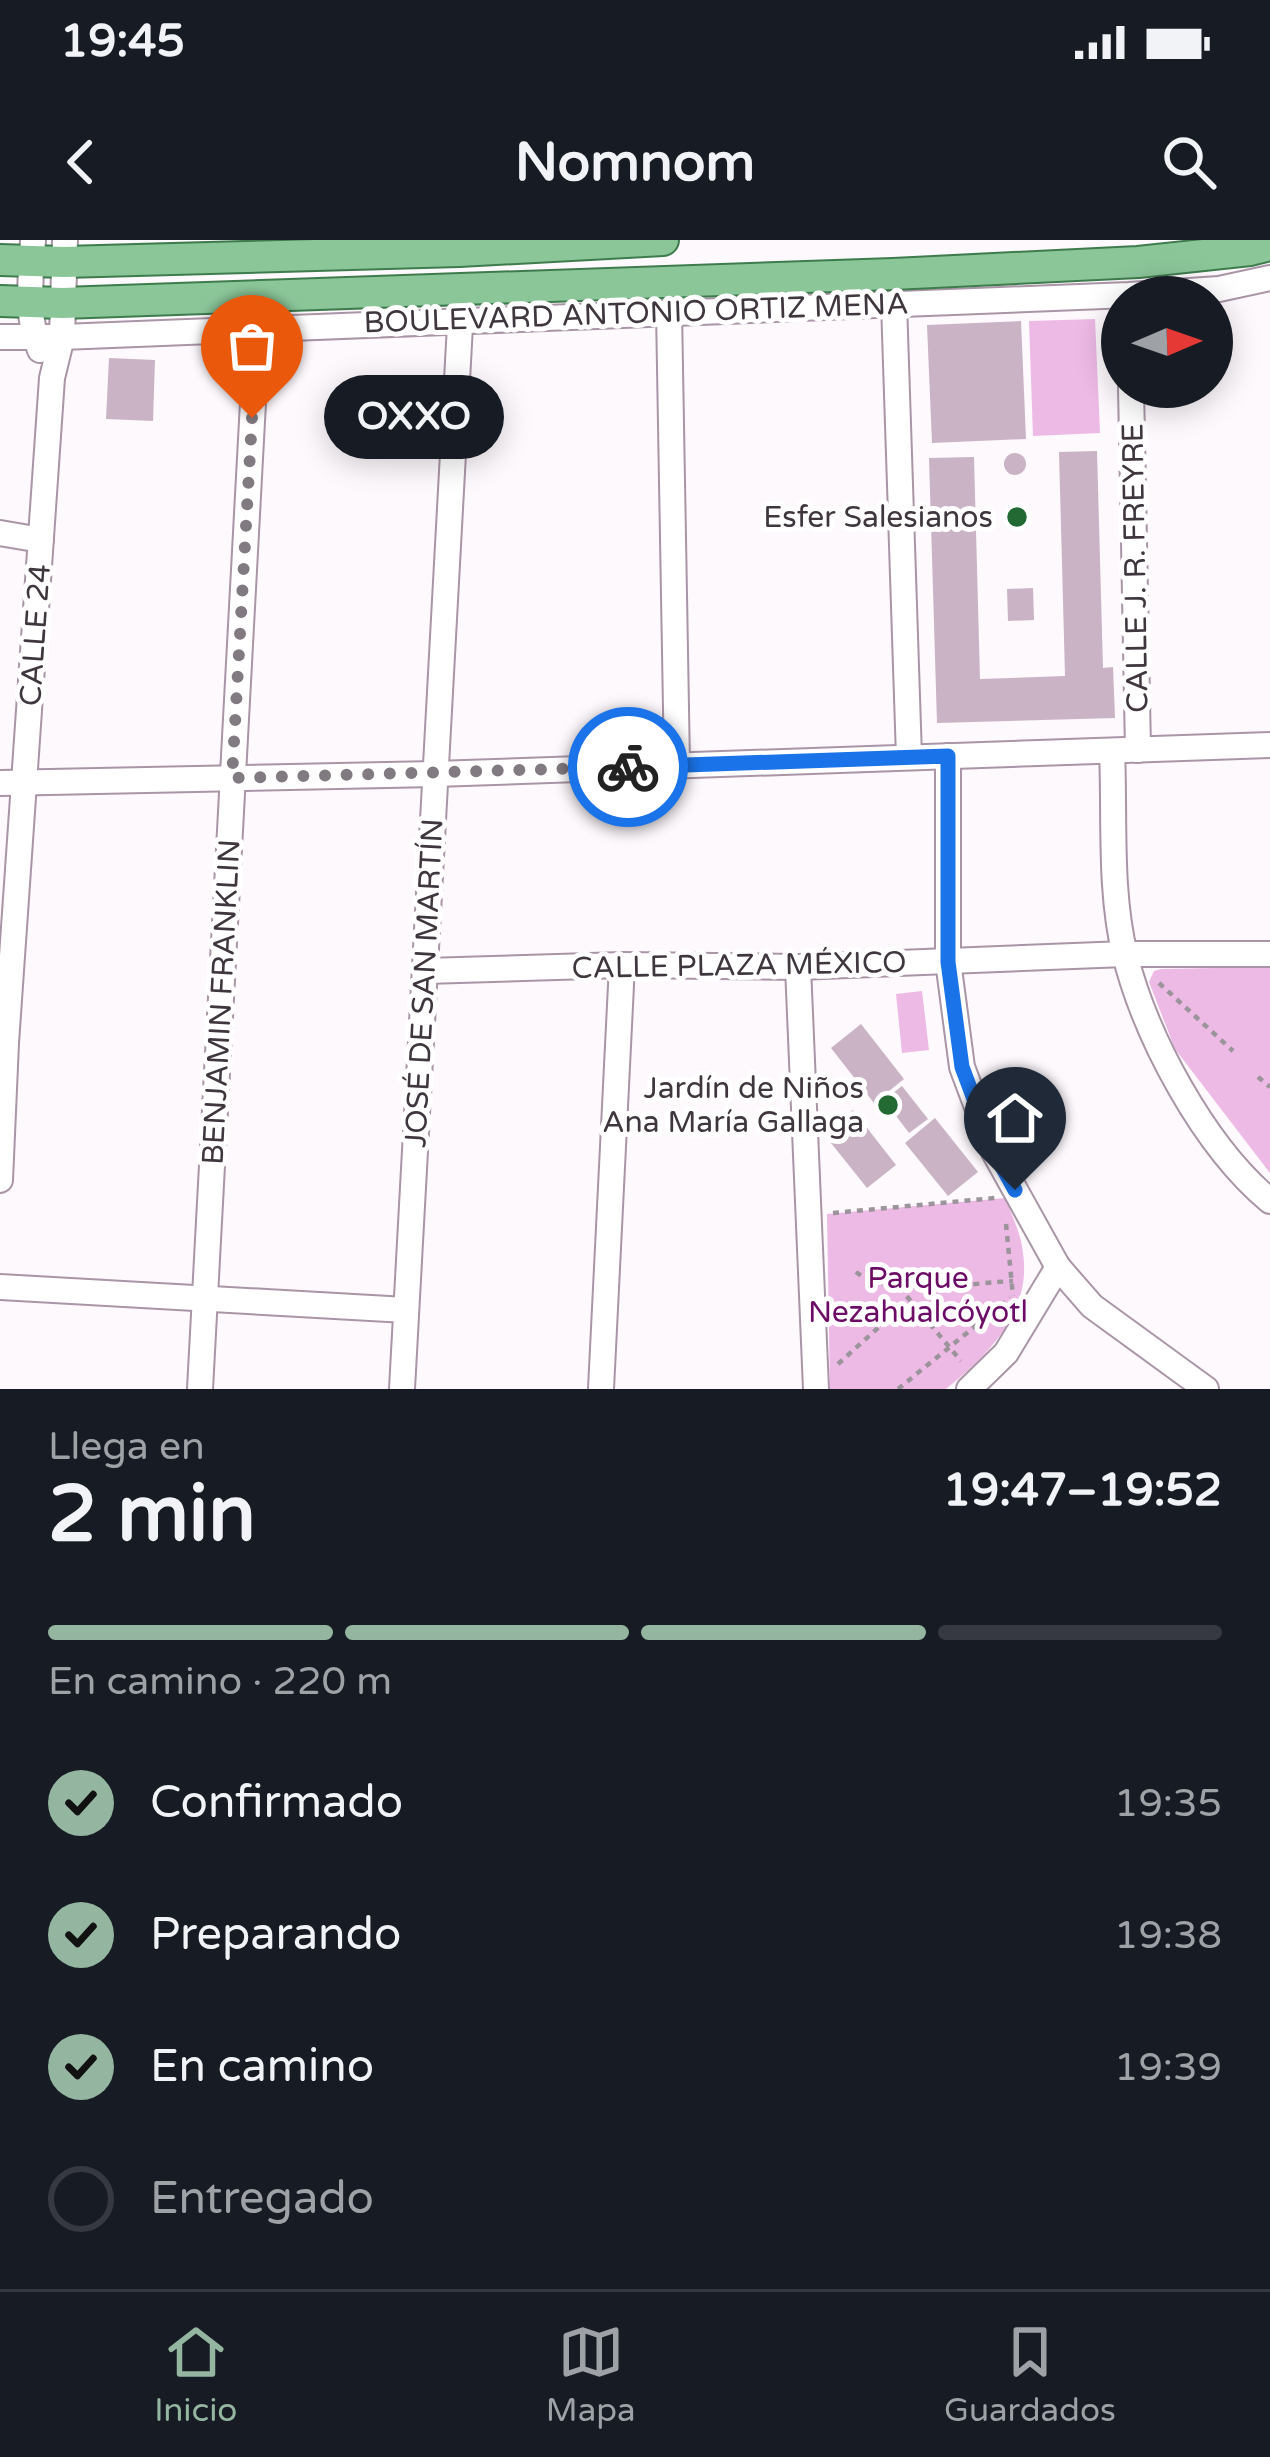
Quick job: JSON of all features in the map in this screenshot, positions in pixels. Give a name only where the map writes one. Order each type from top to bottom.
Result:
[{"type":"main road","points":[[0,260],[33,250],[436,251],[663,240]]},
{"type":"main road","name":"BOULEVARD ANTONIO ORTIZ MENA","points":[[15,302],[893,274],[1160,260],[1270,245]]},
{"type":"street","name":"CALLE 24","points":[[33,250],[15,302],[52,378]]},
{"type":"street","name":"CALLE 24","points":[[0,1180],[12,783],[41,540],[52,378],[62,337],[64,251]]},
{"type":"street","name":"BOULEVARD ANTONIO ORTIZ MENA","points":[[1233,286],[1270,278]]},
{"type":"street","name":"JOSÉ DE SAN MARTÍN","points":[[402,1389],[463,289]]},
{"type":"street","name":"BOULEVARD ANTONIO ORTIZ MENA","points":[[0,337],[1101,297]]},
{"type":"street","points":[[894,303],[909,757]]},
{"type":"street","points":[[670,311],[677,765]]},
{"type":"street","name":"BENJAMIN FRANKLIN","points":[[200,1389],[257,328]]},
{"type":"street","name":"CALLE J. R. FREYRE","points":[[1131,408],[1138,750]]},
{"type":"street","points":[[0,532],[41,540]]},
{"type":"street","points":[[12,783],[1270,745]]},
{"type":"street","name":"CALLE J. R. FREYRE","points":[[1112,751],[1115,877],[1125,954],[1164,1059],[1199,1119],[1270,1201]]},
{"type":"street","points":[[948,756],[948,962],[962,1067],[994,1152],[1058,1267],[1092,1306],[1207,1389]]},
{"type":"street","name":"CALLE PLAZA MÉXICO","points":[[424,971],[1270,954]]},
{"type":"street","points":[[602,1389],[622,965]]},
{"type":"street","points":[[798,967],[823,1380]]},
{"type":"street","points":[[969,1380],[1006,1353],[1058,1267]]},
{"type":"street","points":[[0,1287],[406,1310]]},
{"type":"path","points":[[1150,975],[1233,1051]]},
{"type":"path","points":[[1258,1077],[1270,1088]]},
{"type":"path","points":[[826,1214],[1005,1198]]},
{"type":"path","points":[[898,1389],[1013,1296],[1005,1215]]},
{"type":"path","points":[[856,1272],[867,1281],[899,1287],[1013,1281]]},
{"type":"path","points":[[1017,1304],[1024,1285]]},
{"type":"path","points":[[899,1287],[950,1347],[969,1380]]},
{"type":"path","points":[[823,1380],[909,1300]]},
{"type":"green space","points":[[1095,319],[1100,433],[1033,436],[1029,321]]},
{"type":"green space","points":[[1270,967],[1270,1173],[1175,1049],[1149,982],[1154,971],[1161,969]]},
{"type":"green space","points":[[922,991],[929,1050],[902,1053],[896,994]]},
{"type":"green space","name":"Parque Nezahualcóyotl","points":[[1005,1198],[1020,1239],[1024,1274],[1014,1313],[991,1347],[946,1389],[830,1389],[827,1214]]},
{"type":"building","points":[[1021,321],[1026,439],[932,443],[927,325]]},
{"type":"building","points":[[109,358],[155,360],[153,421],[106,419]]},
{"type":"building","points":[[1097,451],[1103,668],[1113,667],[1115,718],[937,723],[929,458],[974,457],[980,679],[1065,676],[1059,452]]},
{"type":"building","points":[[1015,453],[1026,464],[1015,475],[1004,464]]},
{"type":"building","points":[[1033,588],[1034,620],[1008,621],[1007,589]]},
{"type":"building","points":[[861,1024],[904,1079],[874,1103],[831,1048]]},
{"type":"building","points":[[902,1086],[928,1119],[909,1133],[884,1100]]},
{"type":"building","points":[[853,1110],[896,1165],[867,1188],[823,1133]]},
{"type":"building","points":[[935,1118],[978,1172],[948,1196],[905,1143]]},
{"type":"way so far","points":[[252,418],[232,778],[628,767]]},
{"type":"place","name":"OXXO","points":[[252,418]]},
{"type":"place","name":"Esfer Salesianos","points":[[1017,517]]},
{"type":"place","name":"Jardín de Niños Ana María Gallaga","points":[[888,1105]]},
{"type":"route","points":[[628,767],[948,756],[948,962],[962,1067],[994,1152],[1015,1190]]}]
